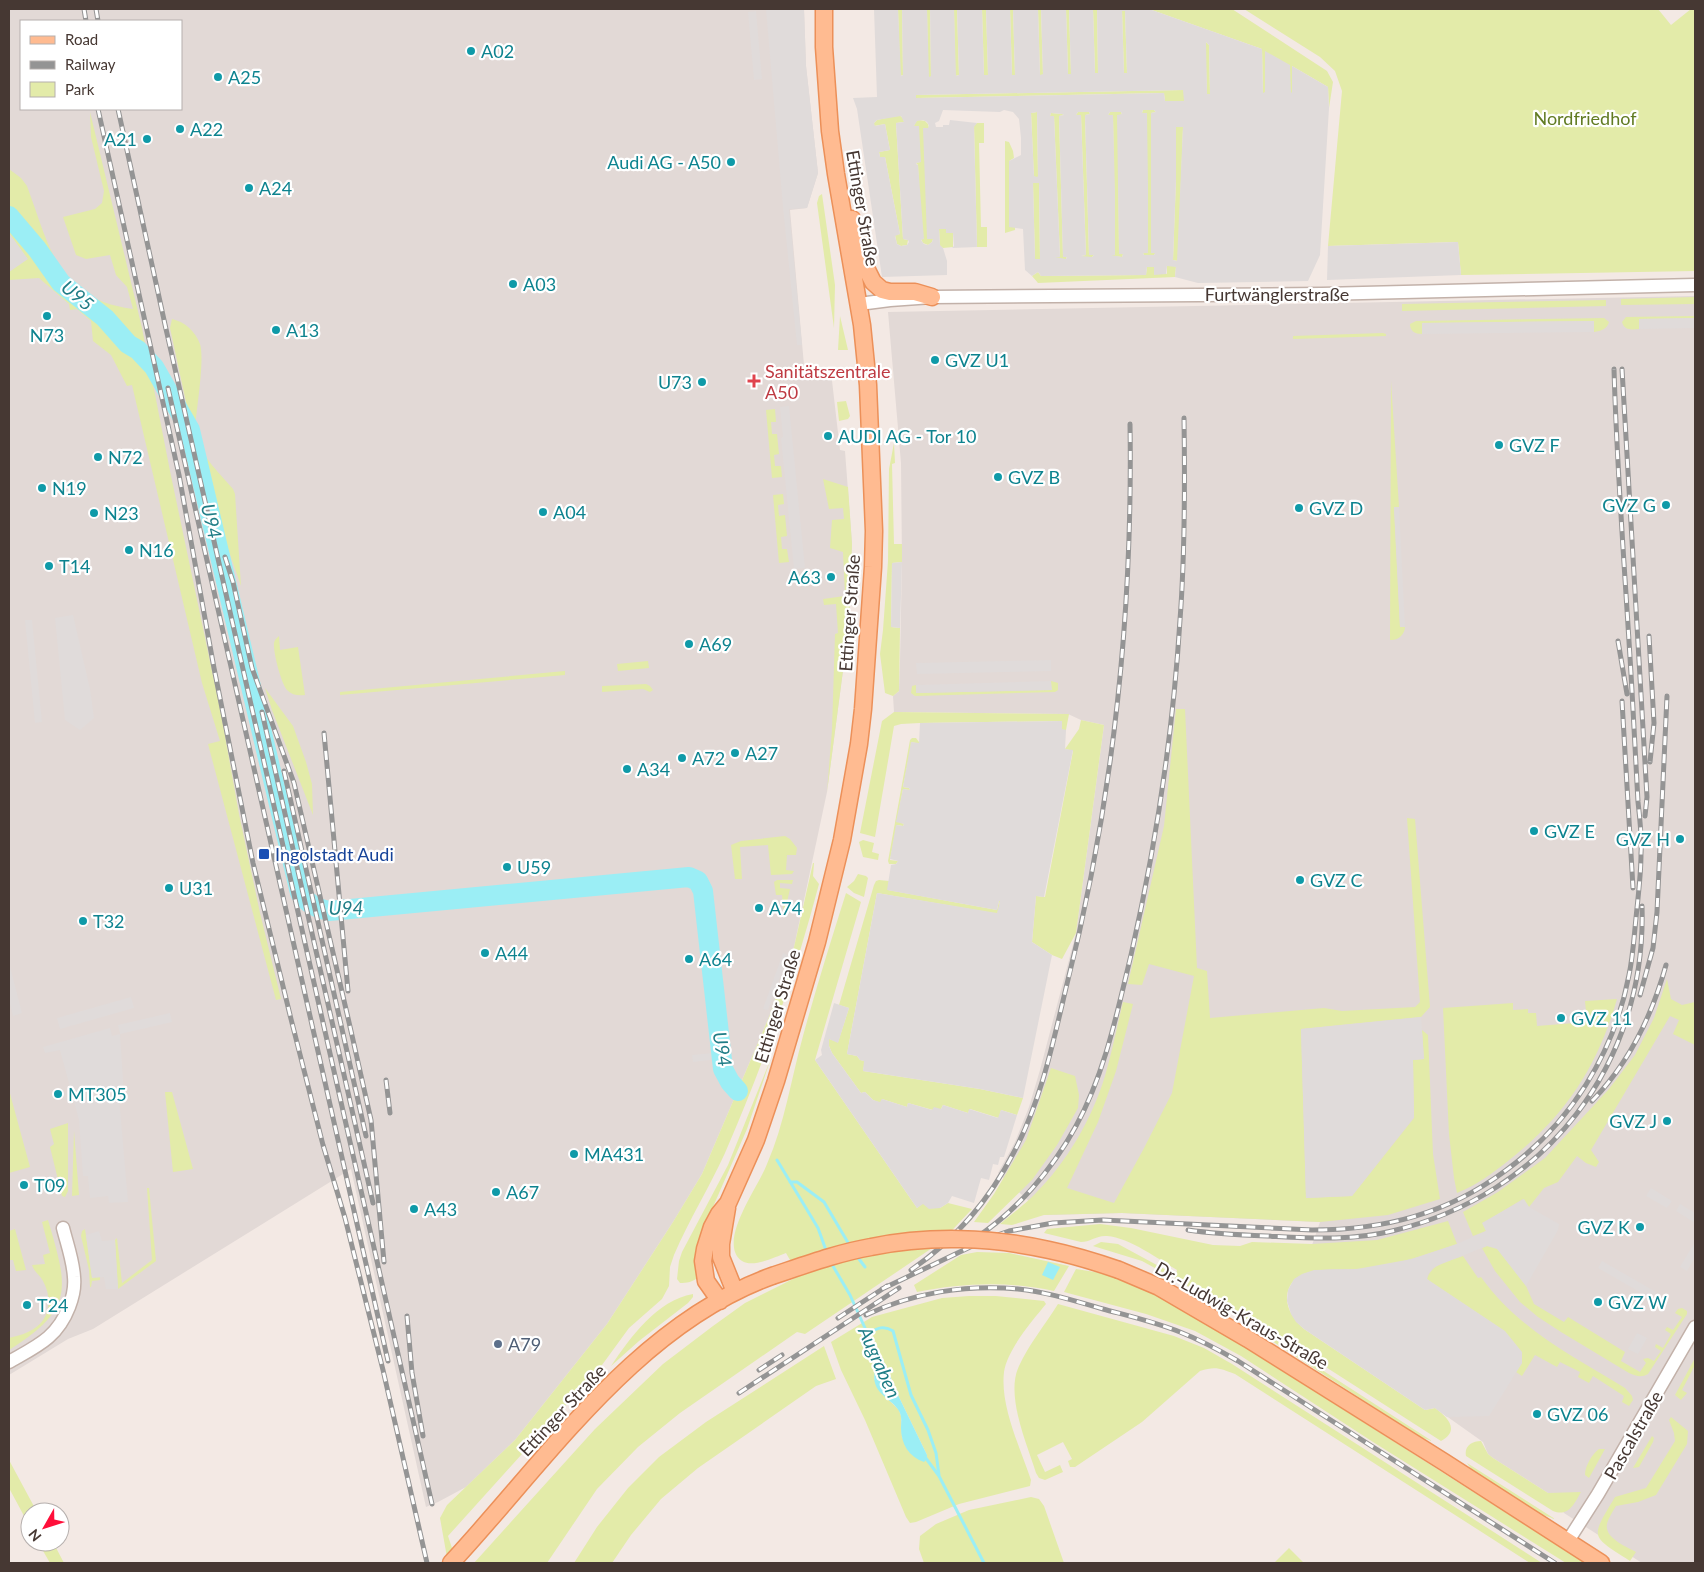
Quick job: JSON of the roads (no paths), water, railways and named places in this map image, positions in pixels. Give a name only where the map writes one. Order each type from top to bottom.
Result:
[{"type":"main road","name":"Ettinger Straße","points":[[453,1561],[605,1391],[633,1364],[664,1338],[736,1292],[721,1258],[721,1244],[728,1204],[756,1140],[776,1081],[817,942],[842,840],[859,744],[872,576],[874,530],[868,385],[859,304],[830,130],[824,48],[824,9]]},
{"type":"main road","points":[[841,200],[855,226],[865,266],[873,282],[882,290],[890,292],[915,292],[932,297]]},
{"type":"main road","name":"Ettinger Straße","points":[[720,1301],[706,1281],[703,1261],[712,1227],[719,1214],[728,1204]]},
{"type":"main road","name":"Dr.-Ludwig-Kraus-Straße","points":[[736,1292],[772,1276],[813,1262],[871,1246],[936,1240],[981,1240],[1049,1249],[1119,1270],[1159,1287],[1248,1339],[1601,1563]]},
{"type":"street","name":"Furtwänglerstraße","points":[[859,304],[932,297],[1322,294],[1695,285]]},
{"type":"street","points":[[9,1362],[44,1341],[60,1327],[65,1317],[73,1296],[75,1277],[62,1228]]},
{"type":"street","name":"Pascalstraße","points":[[1568,1541],[1598,1494],[1695,1327]]},
{"type":"water","points":[[1048,1262],[1060,1267],[1053,1280],[1042,1275]]},
{"type":"water","points":[[882,1357],[927,1455],[924,1462],[914,1457],[907,1449],[901,1434],[900,1413],[877,1388],[874,1378],[875,1359]]},
{"type":"waterway","name":"Augraben","points":[[9,214],[38,248],[47,266],[61,283],[105,318],[119,334]]},
{"type":"waterway","name":"U94","points":[[9,216],[37,249],[61,283],[105,318],[128,344],[138,350],[154,367],[190,430],[300,893],[303,897],[313,905],[329,911],[689,877],[698,881],[703,891],[723,1069],[730,1082],[738,1091]]},
{"type":"waterway","name":"Augraben","points":[[730,1082],[738,1091]]},
{"type":"waterway","name":"Augraben","points":[[777,1160],[818,1228],[827,1253]]},
{"type":"waterway","points":[[790,1182],[797,1182],[824,1202],[850,1246]]},
{"type":"waterway","points":[[856,1255],[865,1267]]},
{"type":"waterway","name":"Augraben","points":[[830,1261],[850,1295],[880,1361]]},
{"type":"waterway","points":[[868,1333],[881,1328],[893,1331],[911,1395],[928,1430],[936,1453],[939,1475]]},
{"type":"waterway","name":"Augraben","points":[[925,1457],[939,1476],[984,1563]]},
{"type":"railway","points":[[84,9],[86,20]]},
{"type":"railway","points":[[96,9],[98,20]]},
{"type":"railway","points":[[98,110],[179,475],[214,668],[253,863],[323,1145],[345,1218],[383,1370],[427,1563]]},
{"type":"railway","points":[[118,110],[432,1504]]},
{"type":"railway","points":[[882,1289],[989,1238],[1009,1231],[1053,1223],[1103,1220],[1312,1230],[1364,1227],[1414,1217],[1460,1198],[1483,1186],[1505,1171],[1550,1132],[1569,1109],[1586,1085],[1600,1059],[1622,1004],[1632,961],[1640,870],[1641,835],[1619,490],[1614,369]]},
{"type":"railway","points":[[1622,369],[1647,797],[1645,816]]},
{"type":"railway","points":[[168,388],[388,1361]]},
{"type":"railway","points":[[974,1239],[1018,1203],[1032,1189],[1056,1158],[1086,1106],[1095,1085],[1115,1021],[1140,914],[1156,830],[1173,705],[1183,570],[1184,418]]},
{"type":"railway","points":[[911,1270],[957,1232],[994,1186],[1014,1152],[1032,1113],[1051,1051],[1096,849],[1117,708],[1128,566],[1130,424]]},
{"type":"railway","points":[[225,557],[233,582],[252,668],[294,783],[351,1031],[371,1120],[384,1262]]},
{"type":"railway","points":[[1649,636],[1654,723],[1650,762]]},
{"type":"railway","points":[[1618,641],[1627,694]]},
{"type":"railway","points":[[1640,995],[1653,948],[1657,912],[1667,696]]},
{"type":"railway","points":[[1622,701],[1633,888]]},
{"type":"railway","points":[[262,712],[373,1203]]},
{"type":"railway","points":[[324,733],[348,991]]},
{"type":"railway","points":[[284,771],[366,1136]]},
{"type":"railway","points":[[1188,1230],[1314,1238],[1346,1238],[1377,1234],[1447,1213],[1496,1187],[1540,1154],[1576,1114],[1605,1069],[1627,1018],[1639,964],[1642,906]]},
{"type":"railway","points":[[1592,1101],[1617,1071],[1638,1038],[1654,1002],[1666,965]]},
{"type":"railway","points":[[386,1080],[390,1113]]},
{"type":"railway","points":[[838,1318],[887,1286]]},
{"type":"railway","points":[[739,1393],[899,1288]]},
{"type":"railway","points":[[866,1315],[902,1301],[940,1292],[960,1289],[999,1288],[1029,1290],[1171,1328],[1238,1361],[1555,1563]]},
{"type":"railway","points":[[407,1316],[412,1373],[423,1436]]},
{"type":"railway","points":[[759,1370],[782,1355]]},
{"type":"place","name":"A02","points":[[471,51]]},
{"type":"place","name":"A25","points":[[218,77]]},
{"type":"place","name":"A22","points":[[180,129]]},
{"type":"place","name":"A21","points":[[147,139]]},
{"type":"place","name":"Audi AG - A50","points":[[731,162]]},
{"type":"place","name":"A24","points":[[249,188]]},
{"type":"place","name":"A03","points":[[513,284]]},
{"type":"place","name":"N73","points":[[47,316]]},
{"type":"place","name":"A13","points":[[276,330]]},
{"type":"place","name":"GVZ U1","points":[[935,360]]},
{"type":"place","name":"Sanitätszentrale A50","points":[[754,381]]},
{"type":"place","name":"U73","points":[[702,382]]},
{"type":"place","name":"AUDI AG - Tor 10","points":[[828,436]]},
{"type":"place","name":"GVZ F","points":[[1499,445]]},
{"type":"place","name":"N72","points":[[98,457]]},
{"type":"place","name":"GVZ B","points":[[998,477]]},
{"type":"place","name":"N19","points":[[42,488]]},
{"type":"place","name":"GVZ G","points":[[1666,505]]},
{"type":"place","name":"GVZ D","points":[[1299,508]]},
{"type":"place","name":"A04","points":[[543,512]]},
{"type":"place","name":"N23","points":[[94,513]]},
{"type":"place","name":"N16","points":[[129,550]]},
{"type":"place","name":"T14","points":[[49,566]]},
{"type":"place","name":"A63","points":[[831,577]]},
{"type":"place","name":"A69","points":[[689,644]]},
{"type":"place","name":"A27","points":[[735,753]]},
{"type":"place","name":"A72","points":[[682,758]]},
{"type":"place","name":"A34","points":[[627,769]]},
{"type":"place","name":"GVZ E","points":[[1534,831]]},
{"type":"place","name":"GVZ H","points":[[1680,839]]},
{"type":"place","name":"Ingolstadt Audi","points":[[264,854]]},
{"type":"place","name":"U59","points":[[507,867]]},
{"type":"place","name":"GVZ C","points":[[1300,880]]},
{"type":"place","name":"U31","points":[[169,888]]},
{"type":"place","name":"A74","points":[[759,908]]},
{"type":"place","name":"T32","points":[[83,921]]},
{"type":"place","name":"A44","points":[[485,953]]},
{"type":"place","name":"A64","points":[[689,959]]},
{"type":"place","name":"GVZ 11","points":[[1561,1018]]},
{"type":"place","name":"MT305","points":[[58,1094]]},
{"type":"place","name":"GVZ J","points":[[1667,1121]]},
{"type":"place","name":"MA431","points":[[574,1154]]},
{"type":"place","name":"T09","points":[[24,1185]]},
{"type":"place","name":"A67","points":[[496,1192]]},
{"type":"place","name":"A43","points":[[414,1209]]},
{"type":"place","name":"GVZ K","points":[[1640,1227]]},
{"type":"place","name":"GVZ W","points":[[1598,1302]]},
{"type":"place","name":"T24","points":[[27,1305]]},
{"type":"place","name":"A79","points":[[498,1344]]},
{"type":"place","name":"GVZ 06","points":[[1537,1414]]},
{"type":"park label","name":"Nordfriedhof","points":[[1585,118]]},
{"type":"water label","name":"U95","points":[[78,295]]}]
